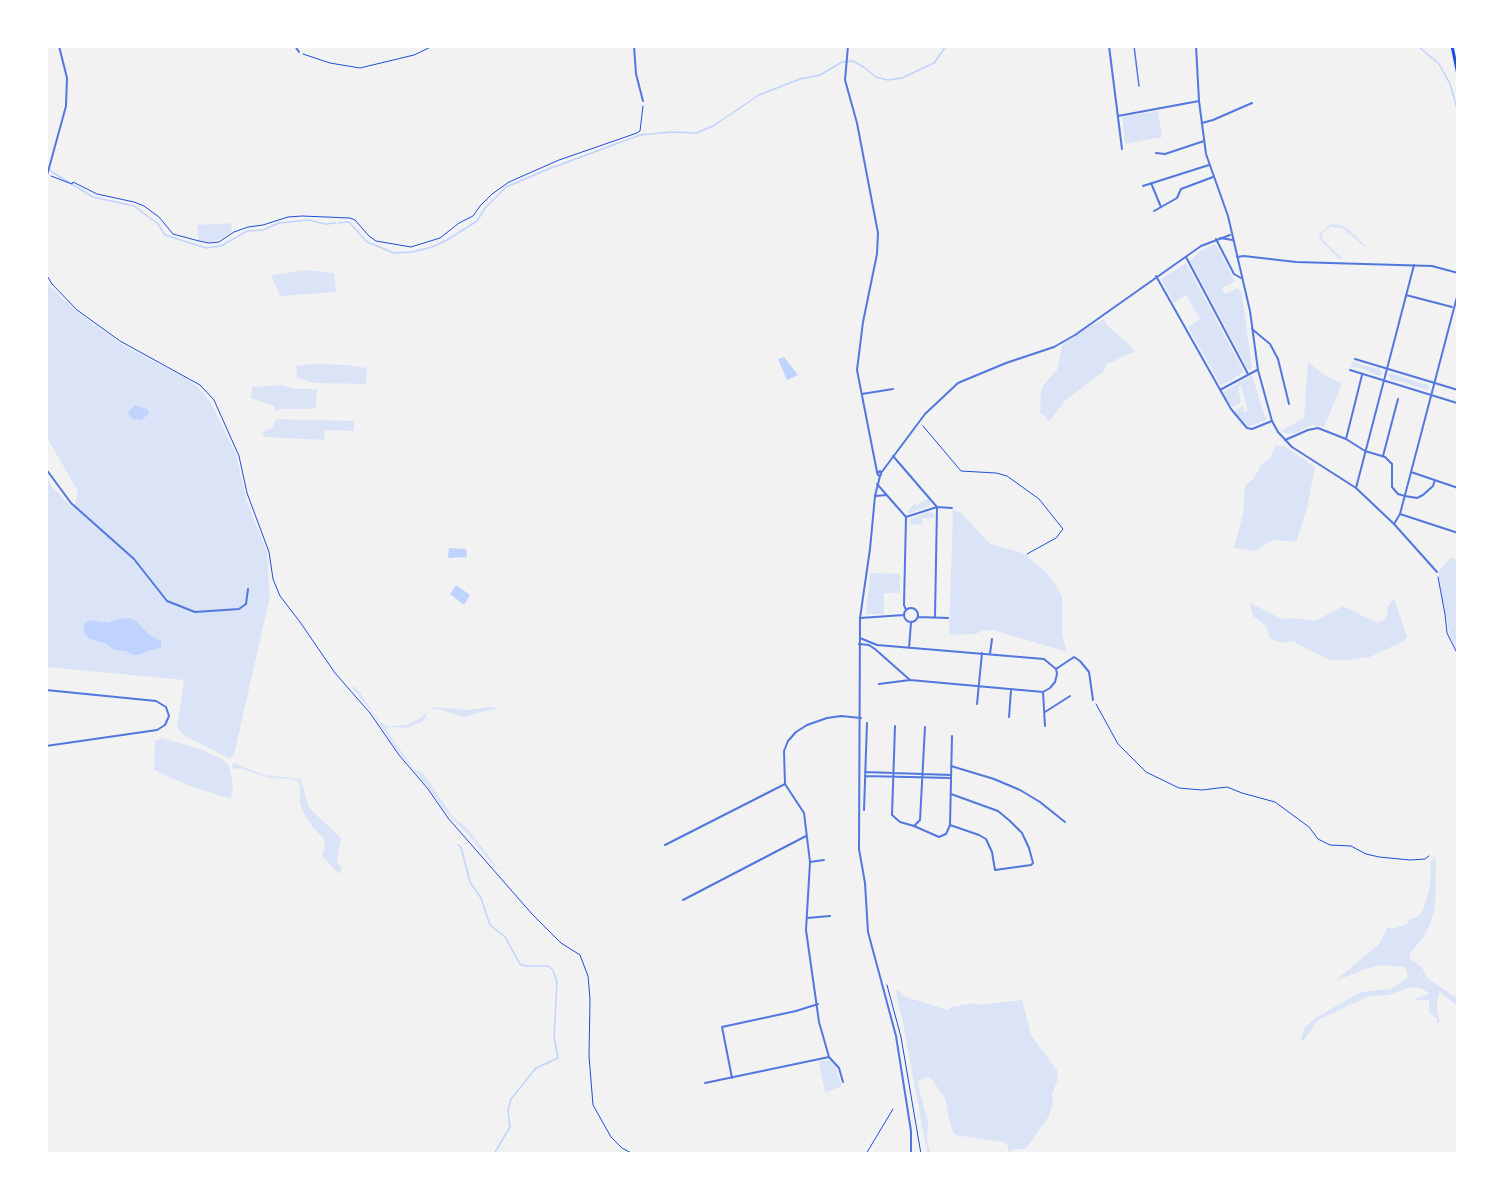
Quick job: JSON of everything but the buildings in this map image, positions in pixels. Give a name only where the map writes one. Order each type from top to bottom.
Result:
[{"type":"main road","points":[[1452,46],[1458,75]]},
{"type":"street","points":[[48,176],[62,125],[68,90],[59,46]]},
{"type":"street","points":[[295,46],[299,52]]},
{"type":"street","points":[[634,46],[636,74],[642,101]]},
{"type":"street","points":[[848,46],[844,67],[845,80],[857,123],[878,233],[876,261],[863,322],[857,370],[880,474]]},
{"type":"street","points":[[1109,46],[1122,149]]},
{"type":"street","points":[[1134,46],[1139,86]]},
{"type":"street","points":[[1196,46],[1204,141],[1209,165],[1223,200],[1232,234],[1250,311],[1258,370],[1272,421],[1292,447],[1356,488],[1394,524],[1437,573]]},
{"type":"street","points":[[1118,116],[1199,101]]},
{"type":"street","points":[[1202,123],[1252,103]]},
{"type":"street","points":[[1156,153],[1165,154],[1204,141]]},
{"type":"street","points":[[1143,186],[1209,165]]},
{"type":"street","points":[[1154,211],[1177,198],[1181,189],[1213,177]]},
{"type":"street","points":[[1151,183],[1161,207]]},
{"type":"street","points":[[911,1154],[910,1122],[896,1036],[867,921],[866,883],[859,849],[860,618],[875,496],[880,474],[919,421],[958,382],[1006,363],[1054,348],[1201,246],[1232,234]]},
{"type":"street","points":[[1218,239],[1233,240]]},
{"type":"street","points":[[1218,239],[1234,274],[1241,278]]},
{"type":"street","points":[[1186,257],[1248,374]]},
{"type":"street","points":[[1237,257],[1296,262],[1414,265],[1438,267],[1458,273]]},
{"type":"street","points":[[1356,488],[1414,265]]},
{"type":"street","points":[[1156,276],[1231,409],[1247,428],[1252,429],[1272,421]]},
{"type":"street","points":[[1394,524],[1400,514],[1405,496],[1458,293]]},
{"type":"street","points":[[1406,296],[1454,308]]},
{"type":"street","points":[[1252,330],[1270,344],[1278,359],[1289,404]]},
{"type":"street","points":[[1355,358],[1458,390]]},
{"type":"street","points":[[1220,390],[1258,370]]},
{"type":"street","points":[[1350,370],[1457,403]]},
{"type":"street","points":[[1346,439],[1363,374]]},
{"type":"street","points":[[862,394],[893,389]]},
{"type":"street","points":[[1383,456],[1398,399]]},
{"type":"street","points":[[1285,440],[1313,429],[1325,430],[1365,451],[1383,456],[1392,464],[1392,487],[1398,494],[1405,496],[1417,498],[1423,495],[1433,486],[1435,480]]},
{"type":"street","points":[[893,456],[937,507],[935,617]]},
{"type":"street","points":[[46,469],[71,502],[134,559],[167,601],[195,612],[242,609],[248,600],[248,589]]},
{"type":"street","points":[[1411,472],[1458,488]]},
{"type":"street","points":[[877,484],[906,517],[904,605],[906,610],[904,615],[905,620],[911,622],[917,617]]},
{"type":"street","points":[[875,496],[886,495]]},
{"type":"street","points":[[906,517],[937,507],[952,508]]},
{"type":"street","points":[[1400,514],[1458,533]]},
{"type":"street","points":[[906,610],[914,609],[917,617]]},
{"type":"street","points":[[860,618],[904,615]]},
{"type":"street","points":[[917,617],[948,618]]},
{"type":"street","points":[[909,648],[911,622]]},
{"type":"street","points":[[859,638],[877,645],[1044,659],[1056,669]]},
{"type":"street","points":[[990,654],[992,639]]},
{"type":"street","points":[[859,644],[875,649],[910,680]]},
{"type":"street","points":[[875,649],[877,645]]},
{"type":"street","points":[[977,704],[982,653]]},
{"type":"street","points":[[1056,669],[1074,657],[1080,661],[1089,672],[1093,700]]},
{"type":"street","points":[[879,684],[910,680],[1043,692],[1055,681],[1056,669]]},
{"type":"street","points":[[1009,717],[1011,689]]},
{"type":"street","points":[[46,692],[160,702],[168,711],[169,716],[165,725],[157,730],[46,746]]},
{"type":"street","points":[[1043,692],[1045,726]]},
{"type":"street","points":[[1044,712],[1070,696]]},
{"type":"street","points":[[843,1082],[839,1068],[830,1057],[819,1022],[807,942],[810,862],[802,808],[785,784],[784,751],[788,741],[807,725],[841,716],[861,718]]},
{"type":"street","points":[[864,810],[867,723]]},
{"type":"street","points":[[895,726],[892,815],[900,822],[914,825],[939,837],[943,837],[950,825],[952,736]]},
{"type":"street","points":[[914,825],[920,820],[924,727]]},
{"type":"street","points":[[951,766],[1020,790],[1040,802],[1065,822]]},
{"type":"street","points":[[865,772],[893,775]]},
{"type":"street","points":[[865,776],[951,776]]},
{"type":"street","points":[[665,845],[785,784]]},
{"type":"street","points":[[950,825],[979,835],[986,840],[992,852],[995,870],[1033,863],[1022,833],[998,812],[951,794]]},
{"type":"street","points":[[683,900],[806,836]]},
{"type":"street","points":[[810,862],[824,860]]},
{"type":"street","points":[[807,918],[830,916]]},
{"type":"street","points":[[732,1078],[722,1027],[818,1004]]},
{"type":"street","points":[[705,1083],[830,1057]]},
{"type":"path","points":[[299,52],[324,62],[360,68],[414,56],[433,46]]},
{"type":"path","points":[[48,176],[97,194],[144,206],[159,217],[173,234],[209,243],[219,242],[234,232],[248,227],[302,216],[350,218],[355,220],[376,241],[411,247],[440,238],[473,216],[492,194],[509,182],[559,160],[637,133],[640,130],[642,101]]},
{"type":"path","points":[[46,274],[51,284],[77,310],[120,341],[192,380],[214,400],[239,456],[252,510],[269,552],[273,579],[280,597],[335,673],[370,712],[399,755],[428,789],[448,818],[532,914],[561,943],[580,955],[588,976],[590,999],[589,1056],[593,1105],[611,1137],[622,1148],[633,1154]]},
{"type":"path","points":[[919,421],[961,471],[1007,476],[1039,499],[1063,529],[1056,538],[1027,554]]},
{"type":"path","points":[[1437,573],[1447,633],[1458,655]]},
{"type":"path","points":[[1093,700],[1118,744],[1146,772],[1179,788],[1202,790],[1227,787],[1275,802],[1309,827],[1318,839],[1330,845],[1351,846],[1366,854],[1410,861],[1425,860],[1429,856]]},
{"type":"path","points":[[866,1154],[892,1109]]},
{"type":"shaded area","points":[[1158,111],[1162,137],[1125,144],[1122,117]]},
{"type":"shaded area","points":[[231,223],[232,232],[222,239],[209,242],[198,240],[197,225]]},
{"type":"shaded area","points":[[1331,224],[1347,228],[1366,246],[1342,228],[1330,227],[1323,232],[1322,239],[1343,259],[1339,259],[1319,239],[1320,233]]},
{"type":"shaded area","points":[[1216,245],[1235,281],[1222,288],[1225,294],[1238,288],[1242,294],[1252,369],[1248,370],[1190,260],[1202,250]]},
{"type":"shaded area","points":[[1186,263],[1244,372],[1221,386],[1188,327],[1200,319],[1186,295],[1174,303],[1161,279]]},
{"type":"shaded area","points":[[306,270],[334,273],[336,292],[280,296],[271,275]]},
{"type":"shaded area","points":[[46,281],[81,315],[121,344],[197,386],[211,403],[236,454],[247,502],[267,552],[270,597],[234,754],[230,759],[185,736],[177,728],[184,680],[47,667],[47,476],[52,487],[72,507],[78,491],[47,438]]},
{"type":"shaded area","points":[[1104,319],[1106,324],[1136,351],[1107,364],[1104,371],[1065,401],[1049,422],[1040,413],[1041,392],[1044,384],[1057,370],[1062,345]]},
{"type":"shaded area","points":[[1353,361],[1380,369],[1382,374],[1379,376],[1360,368],[1350,367]]},
{"type":"shaded area","points":[[1308,362],[1323,374],[1342,384],[1324,427],[1312,425],[1295,433],[1286,434],[1281,431],[1304,418]]},
{"type":"shaded area","points":[[312,364],[367,368],[366,384],[314,383],[297,378],[296,366]]},
{"type":"shaded area","points":[[1391,373],[1428,384],[1429,388],[1426,390],[1391,380],[1388,375]]},
{"type":"shaded area","points":[[1252,375],[1266,420],[1248,426],[1234,411],[1243,406],[1244,412],[1248,411],[1241,386],[1238,387],[1241,402],[1234,407],[1231,406],[1223,392]]},
{"type":"shaded area","points":[[280,385],[298,389],[317,389],[316,407],[276,411],[274,406],[251,398],[252,387]]},
{"type":"shaded area","points":[[276,419],[354,421],[354,431],[325,430],[324,440],[265,437],[262,432],[273,428]]},
{"type":"shaded area","points":[[1276,445],[1286,447],[1315,467],[1307,509],[1296,542],[1273,540],[1254,551],[1234,548],[1243,514],[1245,486],[1254,478],[1261,465],[1270,458]]},
{"type":"shaded area","points":[[928,498],[931,502],[929,506],[911,513],[907,512],[915,503],[917,505]]},
{"type":"shaded area","points":[[953,509],[962,514],[990,544],[1023,553],[1045,571],[1053,581],[1062,596],[1062,635],[1067,652],[993,630],[975,634],[949,635]]},
{"type":"shaded area","points":[[928,512],[934,513],[935,518],[922,518],[922,525],[910,524],[910,519]]},
{"type":"shaded area","points":[[1450,558],[1457,560],[1457,651],[1450,636],[1439,579],[1439,571]]},
{"type":"shaded area","points":[[870,573],[900,574],[900,593],[884,593],[884,614],[866,614]]},
{"type":"shaded area","points":[[1394,599],[1407,636],[1404,641],[1370,657],[1347,660],[1329,660],[1292,641],[1281,643],[1270,638],[1266,626],[1253,616],[1250,604],[1281,619],[1315,621],[1343,606],[1377,623],[1383,621],[1387,615],[1388,606]]},
{"type":"shaded area","points":[[355,686],[380,722],[386,726],[405,725],[417,720],[430,710],[420,723],[406,728],[389,727],[387,731],[414,769],[422,773],[430,783],[453,817],[468,829],[496,866],[503,869],[493,865],[466,832],[446,813],[352,688]]},
{"type":"shaded area","points":[[434,707],[466,710],[493,707],[503,711],[494,709],[464,717],[437,709],[430,710]]},
{"type":"shaded area","points":[[162,738],[203,750],[225,761],[229,766],[233,785],[231,799],[187,785],[154,770],[155,741]]},
{"type":"shaded area","points":[[233,763],[264,775],[301,779],[309,808],[341,838],[337,860],[342,869],[339,874],[322,856],[324,839],[303,812],[300,803],[300,783],[292,779],[269,778],[239,768],[234,769],[232,768]]},
{"type":"shaded area","points":[[1436,857],[1435,908],[1423,938],[1410,953],[1410,959],[1422,967],[1427,978],[1457,998],[1457,1006],[1440,992],[1437,1011],[1440,1022],[1437,1023],[1437,1019],[1429,1012],[1429,1000],[1415,1000],[1429,994],[1423,989],[1412,987],[1388,995],[1369,996],[1318,1020],[1304,1040],[1301,1040],[1304,1028],[1317,1017],[1361,992],[1390,989],[1408,976],[1405,967],[1382,965],[1335,981],[1380,943],[1388,927],[1392,929],[1407,924],[1410,919],[1419,916],[1429,890],[1430,862]]},
{"type":"shaded area","points":[[898,989],[903,996],[948,1010],[951,1007],[974,1003],[978,1005],[1022,1000],[1031,1035],[1058,1072],[1049,1116],[1028,1146],[1024,1149],[1013,1149],[1008,1153],[1008,1146],[1004,1142],[955,1135],[945,1098],[930,1077],[927,1077],[918,1081],[918,1084],[928,1122],[927,1142],[931,1153],[927,1153],[896,993]]},
{"type":"shaded area","points":[[819,1061],[831,1061],[835,1066],[842,1086],[825,1093]]},
{"type":"water","points":[[784,357],[798,375],[787,380],[778,359]]},
{"type":"water","points":[[135,405],[147,409],[149,414],[141,420],[132,419],[128,412]]},
{"type":"water","points":[[449,548],[466,549],[467,557],[448,558]]},
{"type":"water","points":[[456,585],[470,595],[464,605],[450,594]]},
{"type":"water","points":[[129,618],[136,621],[148,634],[161,641],[161,648],[133,655],[89,639],[84,632],[84,624],[90,620],[108,623]]},
{"type":"waterway","points":[[339,223],[349,222],[367,242],[394,253],[412,252],[432,247],[477,221],[485,208],[506,187],[546,170],[640,135],[672,132],[696,133],[713,126],[759,95],[800,79],[820,75],[842,62],[853,61],[876,77],[888,80],[902,78],[934,63],[946,46]]},
{"type":"waterway","points":[[1418,46],[1439,64],[1450,84],[1458,112]]},
{"type":"waterway","points":[[46,166],[93,197],[134,206],[158,224],[165,235],[206,248],[221,246],[247,231],[263,230],[279,223],[309,220],[325,224],[336,223]]},
{"type":"waterway","points":[[458,845],[461,847],[470,882],[481,898],[490,925],[505,937],[520,964],[548,966],[553,970],[557,982],[554,1036],[558,1058],[536,1068],[511,1099],[508,1110],[510,1127],[494,1154]]}]
